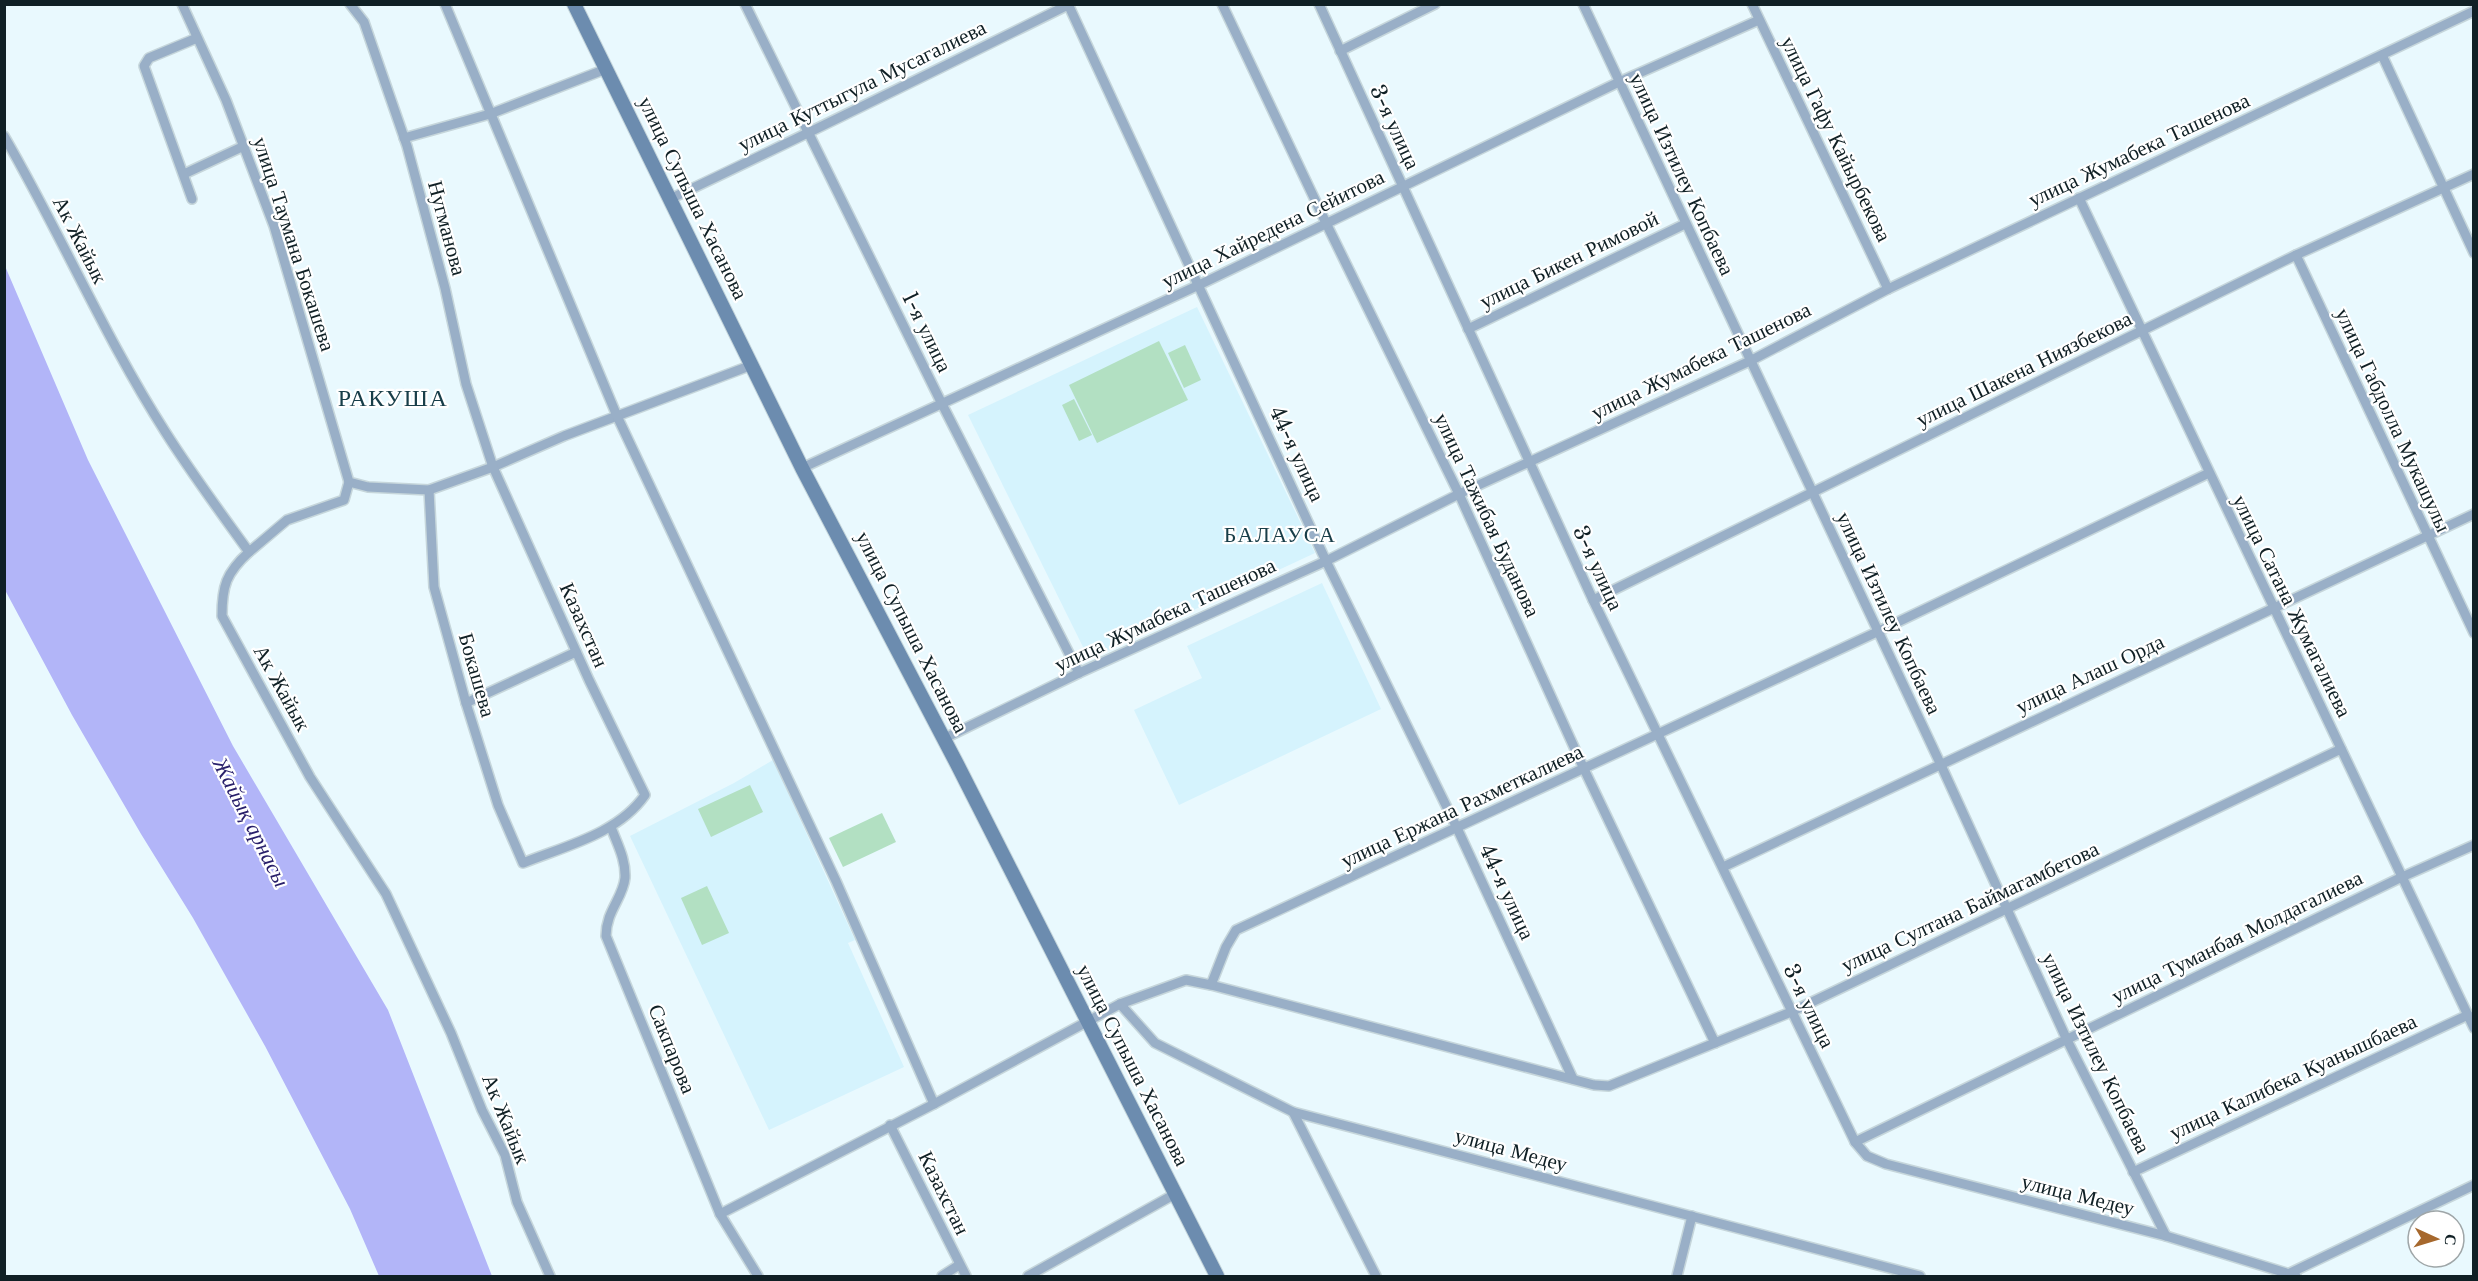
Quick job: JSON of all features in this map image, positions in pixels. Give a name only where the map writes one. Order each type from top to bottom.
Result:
[{"type":"street","name":"улица Таумана Бокашева","points":[[182,4],[226,100],[274,226],[349,482]]},
{"type":"street","name":"Нугманова","points":[[350,4],[364,22],[404,138],[445,288],[466,384],[493,467]]},
{"type":"street","points":[[445,4],[617,416],[836,881],[934,1104]]},
{"type":"street","name":"улица Супыша Хасанова","points":[[574,4],[802,468],[1217,1276]]},
{"type":"street","name":"1-я улица","points":[[745,4],[942,404],[1079,673]]},
{"type":"street","name":"улица Куттыгула Мусагалиева","points":[[670,199],[809,134],[1068,4]]},
{"type":"street","name":"44-я улица","points":[[1068,4],[1326,561],[1457,828],[1573,1079]]},
{"type":"street","name":"улица Тажибая Буданова","points":[[1222,4],[1459,494],[1584,769],[1715,1043]]},
{"type":"street","name":"3-я улица","points":[[1318,4],[1593,600],[1855,1142]]},
{"type":"street","points":[[1340,51],[1435,4]]},
{"type":"street","name":"улица Изтилеу Копбаева","points":[[1583,4],[1940,763],[2067,1040],[2166,1236]]},
{"type":"street","name":"улица Гафу Кайырбекова","points":[[1752,4],[1888,289]]},
{"type":"street","name":"улица Жумабека Ташенова","points":[[943,739],[1079,673],[1326,561],[1459,494],[1750,361],[1888,289],[2474,11]]},
{"type":"street","name":"улица Хайредена Сейитова","points":[[802,468],[1199,285],[1619,82],[1759,20]]},
{"type":"street","points":[[192,198],[144,66],[149,58],[197,38]]},
{"type":"street","points":[[2382,55],[2474,253]]},
{"type":"street","points":[[404,138],[490,114],[606,69]]},
{"type":"street","name":"Ак Жайык","points":[[4,136],[30,180],[91,302],[165,432],[249,552],[233,566],[222,591],[222,616],[310,777],[386,894],[451,1033],[482,1110],[505,1155],[517,1202],[550,1276]]},
{"type":"street","points":[[184,174],[244,146]]},
{"type":"street","name":"улица Шакена Ниязбекова","points":[[1593,600],[2296,255],[2474,174]]},
{"type":"street","name":"улица Сатана Жумагалиева","points":[[2079,198],[2474,1028]]},
{"type":"street","name":"улица Бикен Римовой","points":[[1468,329],[1685,224]]},
{"type":"street","name":"улица Габдолла Мукашулы","points":[[2296,255],[2474,633]]},
{"type":"street","points":[[249,552],[287,520],[344,500],[349,482],[368,487],[429,490],[752,365]]},
{"type":"street","name":"Казахстан","points":[[493,467],[576,652],[645,795],[635,809],[611,827]]},
{"type":"street","name":"улица Ержана Рахметкалиева","points":[[1211,985],[1226,947],[1236,930],[1877,632],[2209,473]]},
{"type":"street","name":"Бокашева","points":[[429,490],[434,587],[466,703],[498,805],[524,863],[611,827]]},
{"type":"street","name":"улица Алаш Орда","points":[[1723,867],[1940,763],[2474,514]]},
{"type":"street","points":[[466,703],[576,652]]},
{"type":"street","name":"улица Султана Баймагамбетова","points":[[1573,1079],[1594,1085],[1609,1086],[1791,1012],[2341,749]]},
{"type":"street","name":"Сакпарова","points":[[611,827],[624,859],[625,880],[606,922],[606,936],[720,1214],[758,1276]]},
{"type":"street","name":"улица Туманбая Молдагалиева","points":[[1855,1142],[2403,877],[2474,845]]},
{"type":"street","points":[[720,1214],[934,1104],[1120,1004],[1186,980],[1573,1079]]},
{"type":"street","name":"улица Медеу","points":[[1120,1004],[1155,1043],[1293,1112],[1920,1276]]},
{"type":"street","name":"улица Калибека Куанышбаева","points":[[2133,1172],[2468,1015]]},
{"type":"street","points":[[1293,1112],[1376,1276]]},
{"type":"street","name":"Казахстан","points":[[890,1125],[966,1276]]},
{"type":"street","name":"улица Медеу","points":[[1855,1142],[1867,1156],[1886,1164],[2166,1236],[2293,1275]]},
{"type":"street","points":[[2293,1275],[2474,1185]]},
{"type":"street","points":[[1028,1276],[1175,1194]]},
{"type":"street","points":[[1677,1276],[1692,1216]]},
{"type":"street","points":[[942,1276],[959,1265]]},
{"type":"shaded area","points":[[1197,307],[1315,553],[1089,659],[968,415]]},
{"type":"shaded area","points":[[1322,583],[1381,709],[1179,805],[1134,710],[1202,678],[1187,646]]},
{"type":"shaded area","points":[[773,760],[855,940],[848,943],[904,1067],[769,1130],[630,836],[734,783]]},
{"type":"green space","points":[[1159,341],[1188,400],[1097,443],[1069,385]]},
{"type":"green space","points":[[1185,345],[1201,380],[1184,388],[1168,353]]},
{"type":"green space","points":[[1074,399],[1092,435],[1079,441],[1062,405]]},
{"type":"green space","points":[[750,785],[763,812],[711,837],[698,809]]},
{"type":"green space","points":[[882,813],[896,842],[843,867],[829,838]]},
{"type":"green space","points":[[707,886],[729,933],[702,945],[681,898]]},
{"type":"water","name":"Жайық арнасы","points":[[5,266],[88,460],[233,746],[388,1010],[492,1276],[379,1276],[350,1209],[265,1046],[193,918],[72,715],[5,590]]},
{"type":"district","name":"РАКУША","points":[[393,397]]},
{"type":"district","name":"БАЛАУСА","points":[[1280,534]]}]
